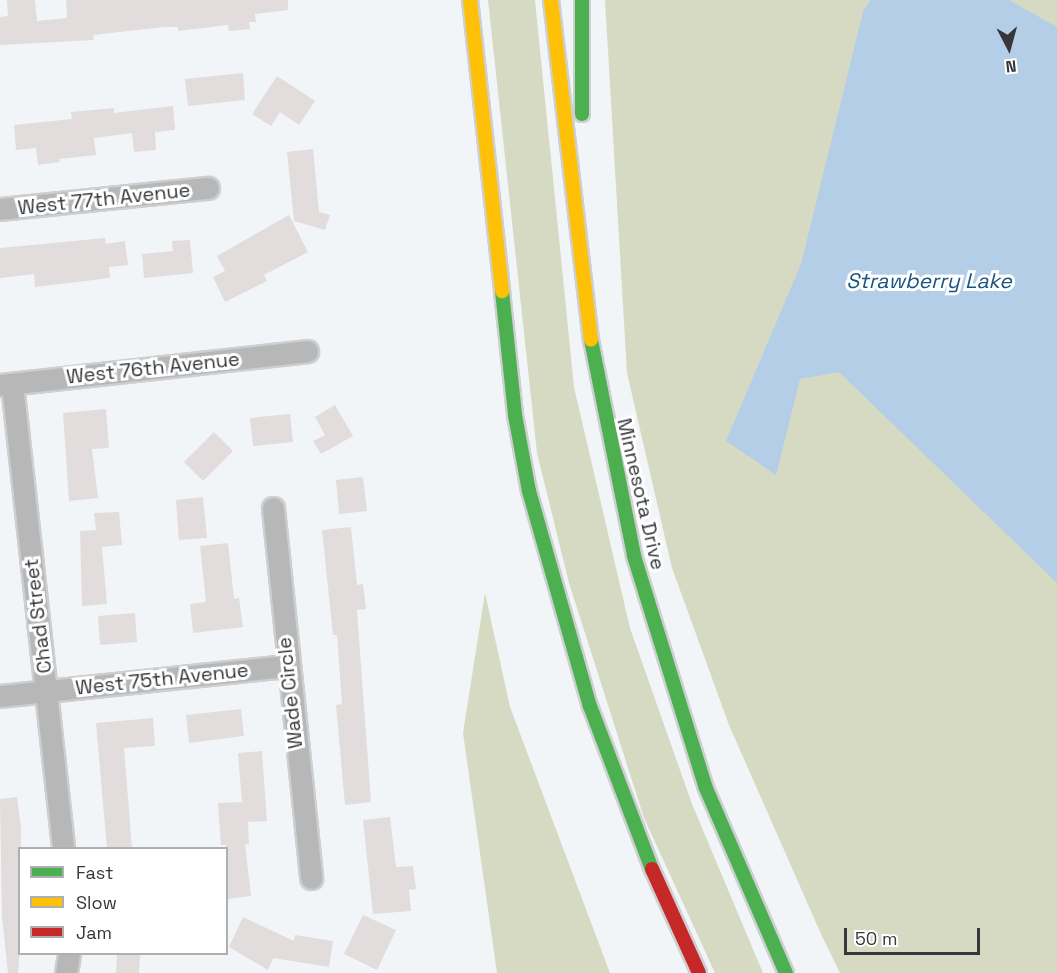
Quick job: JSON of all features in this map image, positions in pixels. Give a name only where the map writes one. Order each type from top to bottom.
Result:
[{"type":"highway","points":[[470,0],[515,415],[529,491],[597,727],[645,854],[699,973]]},
{"type":"highway","name":"Minnesota Drive","points":[[551,0],[595,374],[650,615],[705,786],[786,973]]},
{"type":"highway","points":[[579,251],[582,0]]},
{"type":"street","name":"West 77th Avenue","points":[[0,209],[208,188]]},
{"type":"street","name":"West 76th Avenue","points":[[6,384],[307,351]]},
{"type":"street","name":"Chad Street","points":[[6,384],[47,690],[63,847]]},
{"type":"street","name":"Wade Circle","points":[[273,508],[287,666],[311,878]]},
{"type":"street","name":"West 75th Avenue","points":[[0,696],[287,666]]},
{"type":"street","points":[[66,973],[69,955]]},
{"type":"green space","points":[[488,0],[535,0],[574,387],[630,628],[692,804],[763,973],[715,973],[644,818],[569,583],[537,453]]},
{"type":"green space","points":[[605,0],[1057,0],[1057,973],[840,973],[821,934],[729,725],[672,568],[627,373]]},
{"type":"green space","points":[[485,593],[510,707],[610,973],[497,973],[463,733]]},
{"type":"water","name":"Strawberry Lake","points":[[870,0],[1009,0],[1057,27],[1057,583],[839,372],[800,379],[776,475],[726,441],[801,264],[863,12]]},
{"type":"building","points":[[7,0],[35,0],[37,21],[67,18],[66,0],[288,0],[288,10],[255,14],[256,22],[249,22],[250,29],[229,31],[228,25],[178,31],[178,27],[164,27],[93,35],[94,40],[0,45],[0,17],[8,16]]},
{"type":"building","points":[[243,73],[245,100],[188,106],[185,79]]},
{"type":"building","points":[[277,76],[315,101],[299,125],[280,112],[271,126],[252,114]]},
{"type":"building","points":[[173,106],[175,130],[155,132],[156,150],[134,152],[132,133],[94,138],[96,155],[59,159],[60,162],[38,165],[36,148],[16,150],[14,125],[72,119],[71,112],[114,108],[114,113]]},
{"type":"building","points":[[313,149],[319,212],[330,215],[325,230],[294,221],[287,152]]},
{"type":"building","points":[[289,215],[308,252],[264,275],[267,281],[225,302],[213,277],[225,271],[217,256]]},
{"type":"building","points":[[105,238],[106,244],[125,241],[128,265],[109,267],[110,278],[35,287],[34,274],[0,278],[0,248]]},
{"type":"building","points":[[190,240],[193,273],[144,278],[142,254],[173,251],[172,241]]},
{"type":"building","points":[[335,405],[353,436],[321,454],[313,441],[325,435],[315,417]]},
{"type":"building","points":[[106,409],[109,448],[92,449],[98,498],[69,501],[63,413]]},
{"type":"building","points":[[290,414],[293,442],[253,446],[250,418]]},
{"type":"building","points":[[214,432],[233,451],[203,481],[184,462]]},
{"type":"building","points":[[363,477],[367,511],[339,514],[336,480]]},
{"type":"building","points":[[203,497],[207,538],[179,540],[176,500]]},
{"type":"building","points":[[119,512],[122,545],[102,547],[107,604],[82,606],[80,531],[96,530],[94,513]]},
{"type":"building","points":[[351,527],[357,585],[363,584],[366,609],[357,610],[371,802],[345,805],[336,705],[342,704],[337,635],[333,635],[322,530]]},
{"type":"building","points":[[228,543],[234,599],[239,598],[243,627],[193,633],[190,604],[206,602],[200,546]]},
{"type":"building","points":[[135,613],[137,642],[100,645],[98,616]]},
{"type":"building","points":[[241,709],[244,736],[189,743],[186,715]]},
{"type":"building","points":[[153,718],[155,746],[124,748],[132,847],[107,847],[96,723]]},
{"type":"building","points":[[262,751],[267,821],[248,822],[249,844],[245,844],[251,896],[228,899],[228,847],[221,845],[218,803],[242,802],[238,753]]},
{"type":"building","points":[[17,797],[21,828],[21,847],[18,847],[18,973],[8,973],[2,917],[0,799]]},
{"type":"building","points":[[390,817],[396,867],[413,866],[416,889],[409,890],[411,911],[373,914],[363,820]]},
{"type":"building","points":[[363,915],[396,930],[377,970],[344,954]]},
{"type":"building","points":[[243,917],[294,941],[295,935],[333,941],[329,967],[273,958],[268,970],[229,947]]},
{"type":"building","points":[[117,955],[140,955],[139,973],[116,973]]},
{"type":"traffic: fast","points":[[582,0],[582,114]]},
{"type":"traffic: fast","points":[[502,291],[515,415],[529,491],[590,706],[652,869]]},
{"type":"traffic: fast","points":[[591,340],[634,556],[705,786],[786,973]]},
{"type":"traffic: slow","points":[[470,0],[502,291]]},
{"type":"traffic: slow","points":[[551,0],[591,340]]},
{"type":"traffic: jam","points":[[652,869],[699,973]]}]
